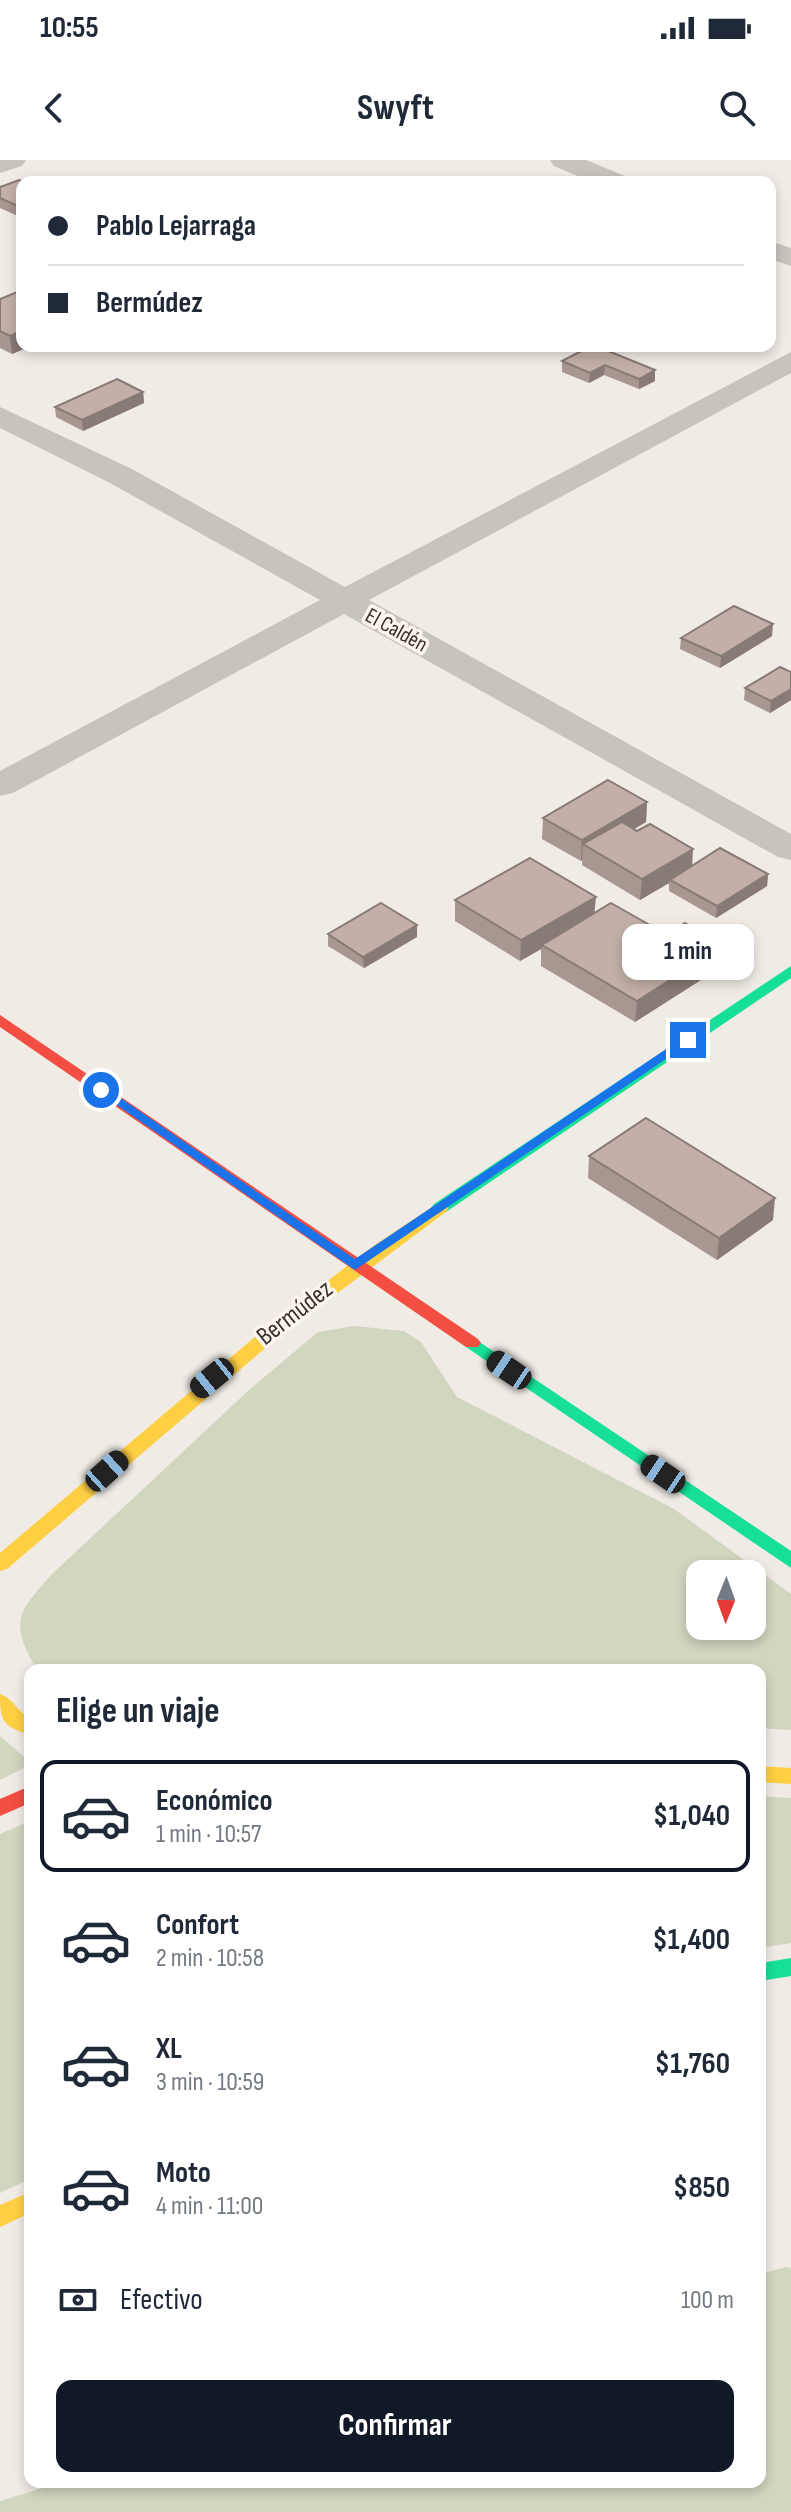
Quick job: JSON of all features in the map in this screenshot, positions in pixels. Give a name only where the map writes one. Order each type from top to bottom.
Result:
[{"type":"main road","name":"Bermúdez","points":[[0,1564],[195,1392],[355,1265],[791,971]]},
{"type":"main road","points":[[0,1020],[791,1561]]},
{"type":"main road","name":"Bermúdez","points":[[0,1580],[19,1550]]},
{"type":"main road","points":[[0,1702],[13,1719],[24,1724]]},
{"type":"main road","points":[[766,1774],[791,1776]]},
{"type":"main road","points":[[0,1808],[24,1797]]},
{"type":"main road","points":[[766,1971],[791,1967]]},
{"type":"main road","points":[[0,2217],[24,2205]]},
{"type":"street","points":[[0,165],[13,160]]},
{"type":"street","points":[[563,160],[601,176]]},
{"type":"street","points":[[0,785],[791,361]]},
{"type":"street","name":"El Caldén","points":[[0,416],[121,476],[791,849]]},
{"type":"green space","points":[[354,1326],[404,1331],[421,1342],[457,1397],[674,1509],[744,1560],[686,1560],[686,1640],[766,1640],[766,1576],[791,1594],[791,1730],[766,1728],[766,1664],[34,1664],[23,1641],[21,1620],[30,1600],[51,1575],[249,1390],[318,1332]]},
{"type":"green space","points":[[0,1736],[24,1757],[24,1768],[0,1780]]},
{"type":"green space","points":[[766,1796],[791,1798],[791,1943],[766,1947]]},
{"type":"green space","points":[[24,1824],[24,2182],[0,2193],[0,1834]]},
{"type":"green space","points":[[791,2268],[791,2512],[0,2512],[0,2501],[42,2488],[766,2488],[766,2272]]},
{"type":"building","points":[[16,181],[16,205],[0,198],[0,187]]},
{"type":"building","points":[[16,292],[16,334],[10,336],[0,331],[0,299]]},
{"type":"building","points":[[579,352],[611,352],[655,370],[639,379],[605,365],[590,373],[562,361]]},
{"type":"building","points":[[117,379],[143,392],[82,420],[55,407]]},
{"type":"building","points":[[734,606],[773,624],[721,656],[681,638]]},
{"type":"building","points":[[780,667],[791,672],[791,689],[771,701],[745,688]]},
{"type":"building","points":[[608,780],[647,802],[582,840],[543,818]]},
{"type":"building","points":[[622,822],[637,831],[650,824],[693,849],[642,879],[583,844]]},
{"type":"building","points":[[720,848],[768,874],[717,906],[670,880]]},
{"type":"building","points":[[530,858],[596,897],[521,940],[455,900]]},
{"type":"building","points":[[381,903],[417,925],[363,957],[328,934]]},
{"type":"building","points":[[611,903],[706,957],[637,1001],[542,945]]},
{"type":"building","points":[[685,923],[733,950],[713,963],[667,935]]},
{"type":"building","points":[[646,1118],[775,1198],[719,1238],[589,1156]]},
{"type":"traffic: fast","points":[[440,1208],[791,971]]},
{"type":"traffic: fast","points":[[472,1343],[791,1561]]},
{"type":"traffic: fast","points":[[766,1971],[791,1967]]},
{"type":"traffic: slow","points":[[0,1564],[160,1424],[269,1334],[440,1208]]},
{"type":"traffic: slow","points":[[0,1702],[13,1719],[24,1724]]},
{"type":"traffic: slow","points":[[766,1774],[791,1776]]},
{"type":"traffic: slow","points":[[0,2217],[24,2205]]},
{"type":"traffic: jam","points":[[0,1020],[472,1343]]},
{"type":"traffic: jam","points":[[0,1808],[24,1797]]},
{"type":"route","points":[[101,1090],[355,1265],[688,1040]]}]
